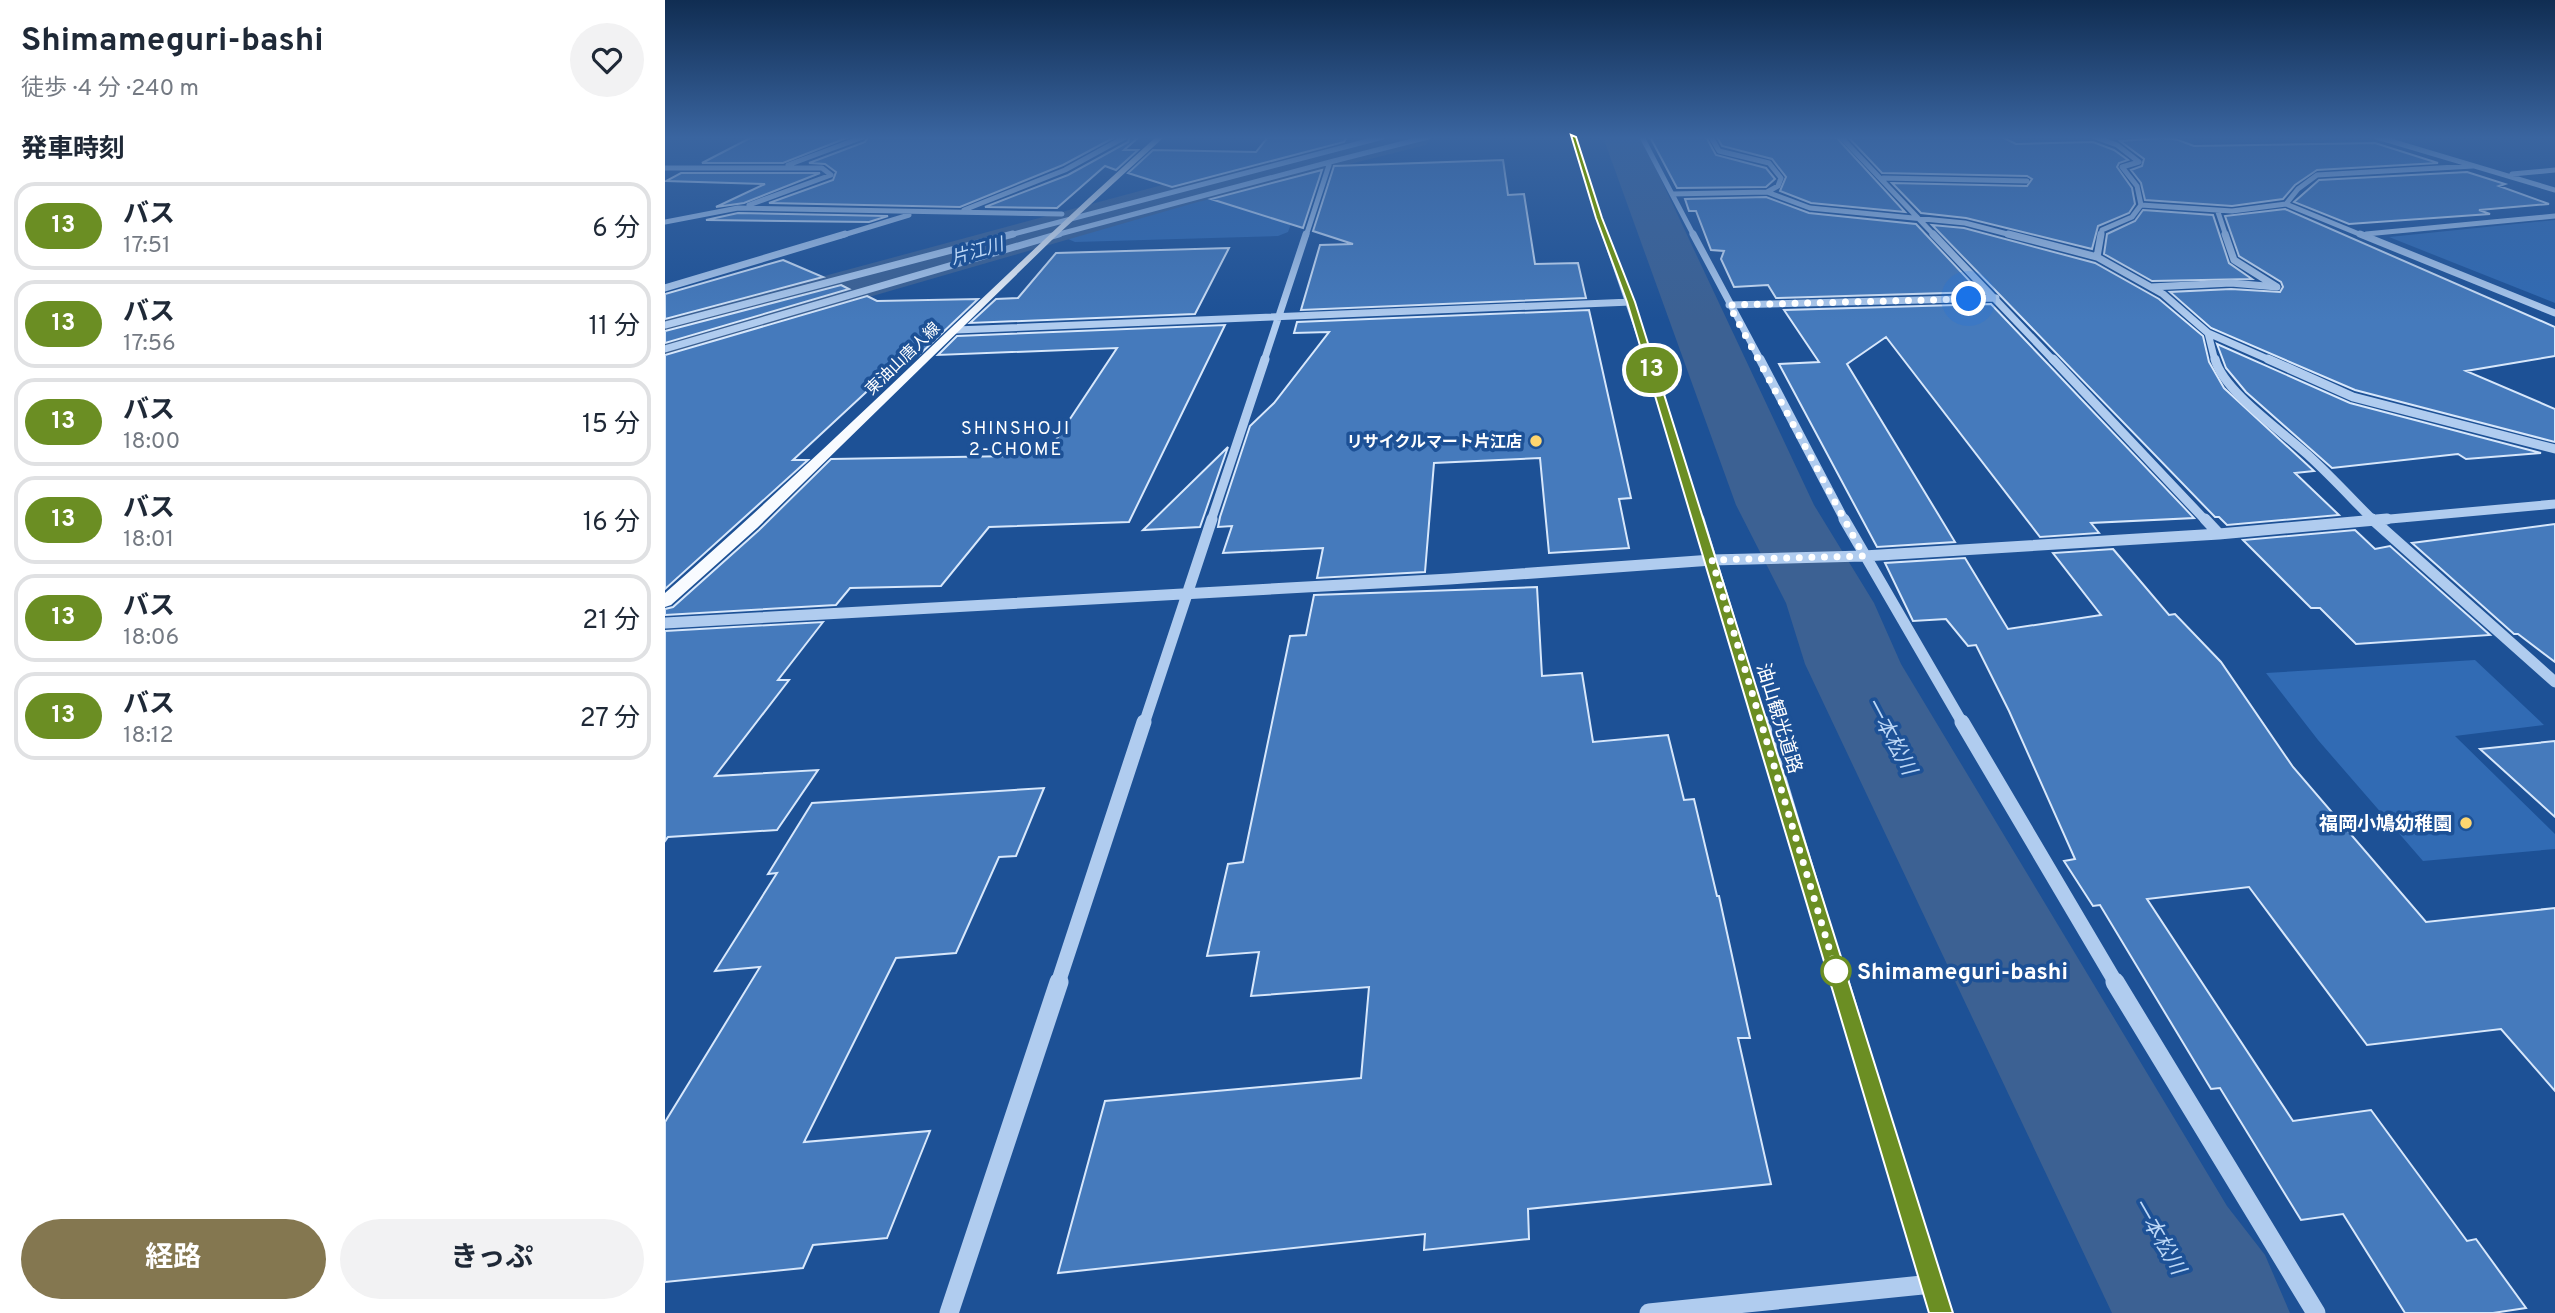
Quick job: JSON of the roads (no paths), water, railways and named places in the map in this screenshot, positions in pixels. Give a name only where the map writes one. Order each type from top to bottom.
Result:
[{"type":"main road","name":"東油山唐人線","points":[[665,602],[752,524],[1094,198]]},
{"type":"street","points":[[665,222],[738,208],[765,198]]},
{"type":"street","points":[[958,212],[993,198]]},
{"type":"street","points":[[665,325],[1143,198]]},
{"type":"street","points":[[665,349],[1053,235],[1192,198]]},
{"type":"street","points":[[949,1313],[1318,198]]},
{"type":"street","name":"油山観光道路","points":[[1593,198],[1631,302],[1712,560],[1941,1313]]},
{"type":"street","points":[[1674,198],[1864,556],[2203,1131],[2316,1313]]},
{"type":"street","points":[[1784,198],[1810,208],[1919,216],[1965,223],[2098,257],[2164,294],[2208,332],[2353,397],[2555,449]]},
{"type":"street","points":[[1902,198],[2219,534]]},
{"type":"street","points":[[2098,257],[2102,230],[2132,217],[2141,205],[2140,198]]},
{"type":"street","points":[[2141,205],[2218,212],[2262,211],[2286,204],[2291,198]]},
{"type":"street","points":[[2286,204],[2555,313]]},
{"type":"street","points":[[738,208],[1075,216]]},
{"type":"street","points":[[665,288],[921,212]]},
{"type":"street","points":[[2151,287],[2231,283],[2277,288],[2234,260],[2218,212]]},
{"type":"street","points":[[2362,235],[2555,216]]},
{"type":"street","points":[[1729,305],[1996,298]]},
{"type":"street","points":[[956,330],[1631,302]]},
{"type":"street","points":[[2208,332],[2217,369],[2237,392],[2310,457],[2374,522],[2555,682]]},
{"type":"street","points":[[665,623],[1189,594],[1712,560],[1847,557],[2219,534],[2555,504]]},
{"type":"street","points":[[1649,1313],[1932,1284]]},
{"type":"waterway","name":"片江川","points":[[665,338],[1163,198]]},
{"type":"waterway","name":"一本松川","points":[[1647,198],[1775,505],[1830,603],[1853,664],[2171,1262],[2207,1313]]},
{"type":"place","name":"リサイクルマート片江店","points":[[1536,441]]},
{"type":"place","name":"福岡小鳩幼稚園","points":[[2466,823]]},
{"type":"place","name":"Shimameguri-bashi","points":[[1836,971]]},
{"type":"district","name":"SHINSHOJI 2-CHOME","points":[[1016,438]]}]
